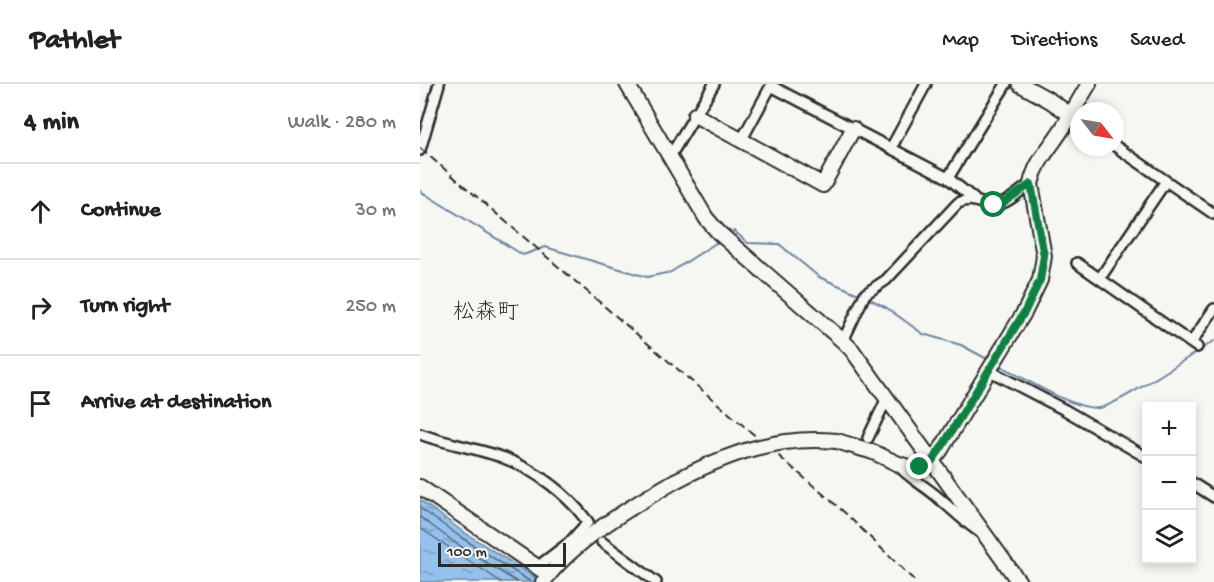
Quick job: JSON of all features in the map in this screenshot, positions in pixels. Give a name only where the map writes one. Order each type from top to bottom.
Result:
[{"type":"street","points":[[420,150],[439,84]]},
{"type":"street","points":[[627,84],[706,218],[724,238],[843,341],[1020,582]]},
{"type":"street","points":[[669,158],[714,84]]},
{"type":"street","points":[[891,148],[925,84]]},
{"type":"street","points":[[948,178],[1006,84]]},
{"type":"street","points":[[1020,84],[1070,115]]},
{"type":"street","points":[[1082,102],[1089,84]]},
{"type":"street","points":[[741,141],[772,85],[948,178],[974,200],[988,205],[999,205],[1031,184]]},
{"type":"street","points":[[695,115],[822,185],[853,129]]},
{"type":"street","points":[[547,577],[590,538],[628,510],[675,481],[729,454],[761,445],[798,440],[837,441],[873,452],[897,464],[917,468],[932,461],[1025,311],[1040,280],[1044,256],[1031,184],[1035,167],[1070,124]]},
{"type":"street","points":[[1124,152],[1214,214]]},
{"type":"street","points":[[1100,279],[1166,181]]},
{"type":"street","points":[[843,341],[865,294],[886,280],[958,203],[974,200]]},
{"type":"street","points":[[1077,263],[1194,345],[1214,309]]},
{"type":"street","points":[[992,365],[1144,456]]},
{"type":"street","points":[[868,438],[887,398]]},
{"type":"street","points":[[420,434],[505,459],[544,480],[577,507],[588,522],[570,542],[547,577]]},
{"type":"street","points":[[897,464],[904,473],[939,498],[971,527],[986,536]]},
{"type":"street","points":[[1196,486],[1214,496]]},
{"type":"street","points":[[420,487],[547,577]]},
{"type":"street","points":[[602,542],[656,582]]},
{"type":"water","points":[[420,500],[462,531],[542,582],[420,582]]},
{"type":"waterway","points":[[420,191],[523,255],[545,247],[647,277],[671,272],[719,241]]},
{"type":"waterway","points":[[729,235],[734,231],[748,243],[779,244],[819,277],[861,295]]},
{"type":"waterway","points":[[866,297],[887,308],[923,334],[961,345],[989,360]]},
{"type":"waterway","points":[[999,365],[1062,398],[1076,404],[1099,408],[1138,389],[1214,341]]},
{"type":"railway","points":[[420,148],[844,512],[916,582]]},
{"type":"district","name":"松森町","points":[[486,310]]},
{"type":"route","points":[[920,467],[932,461],[942,447],[1025,311],[1040,280],[1044,256],[1031,184],[999,205],[994,205]]}]
